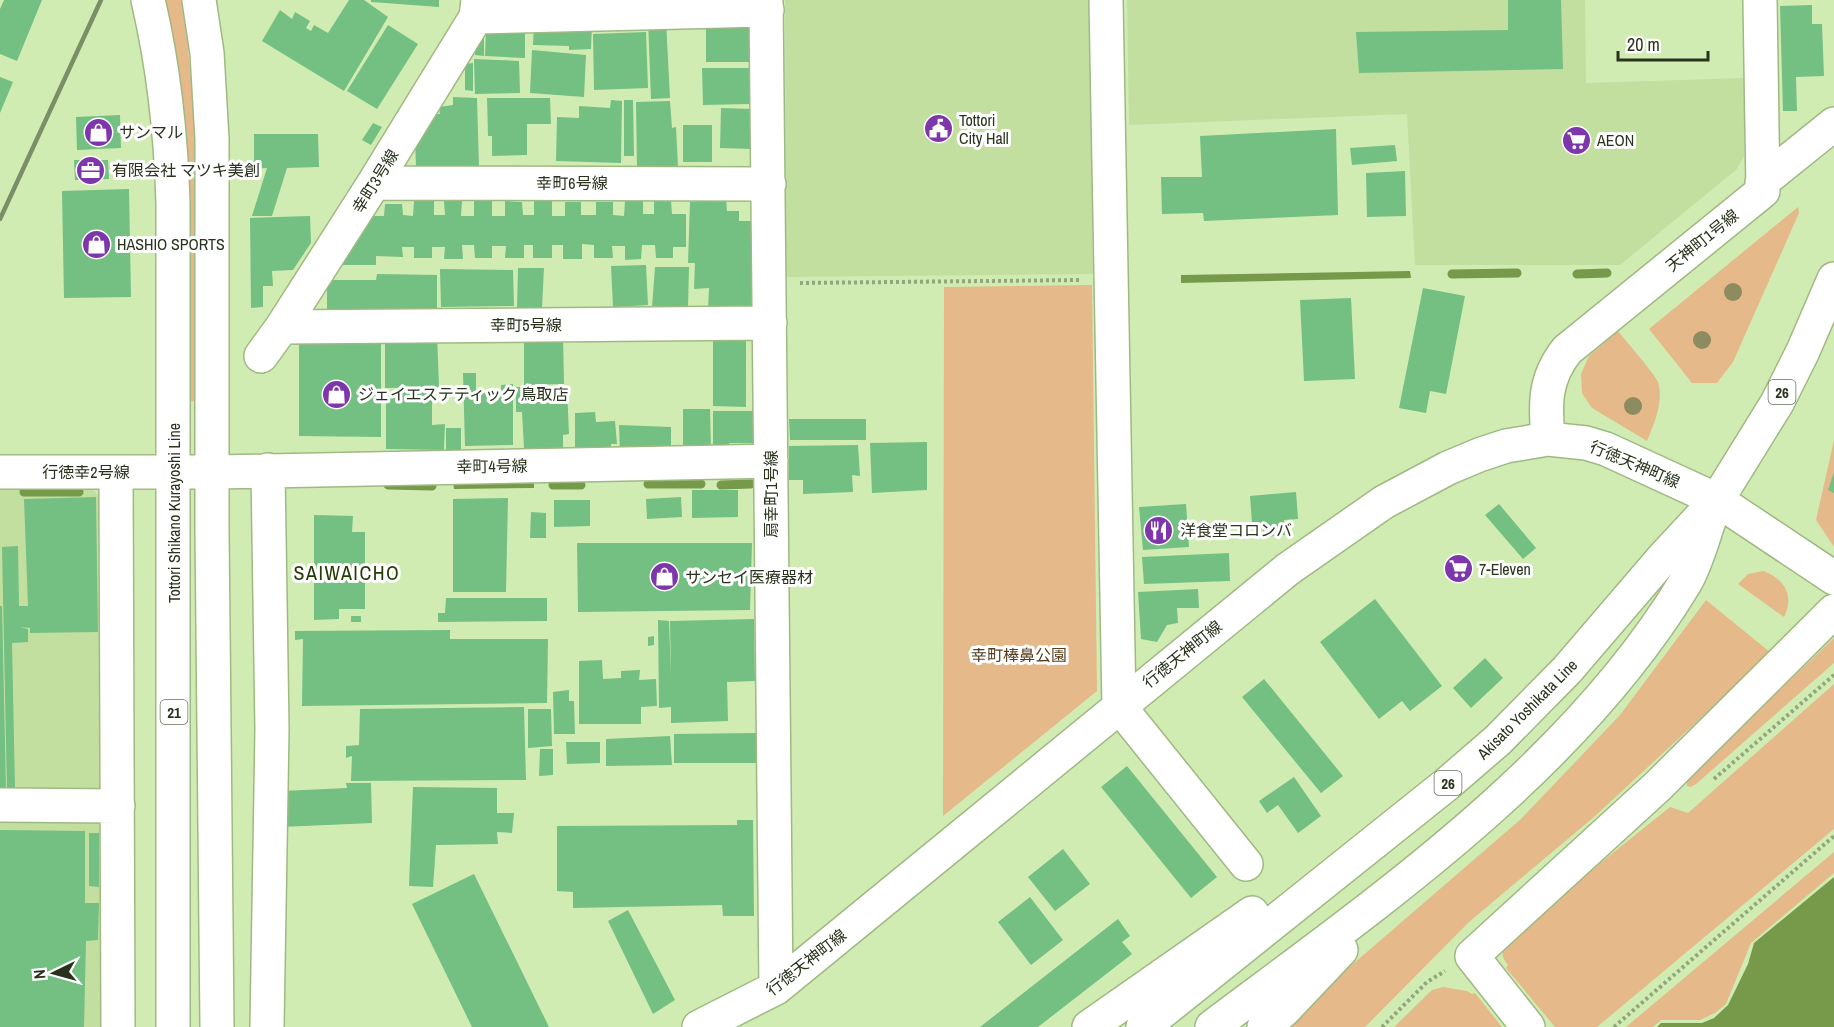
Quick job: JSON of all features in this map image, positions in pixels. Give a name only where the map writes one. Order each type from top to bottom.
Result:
[{"type":"street","name":"Tottori Shikano Kurayoshi Line","points":[[148,0],[164,76],[171,140],[173,1027]]},
{"type":"street","points":[[199,0],[207,52],[212,139],[212,472],[217,1027]]},
{"type":"street","points":[[1106,0],[1119,706],[1246,864]]},
{"type":"street","points":[[1760,0],[1762,182]]},
{"type":"street","points":[[477,8],[766,5]]},
{"type":"street","name":"扇幸町1号線","points":[[766,5],[776,988]]},
{"type":"street","name":"幸町3号線","points":[[261,356],[374,183],[477,8]]},
{"type":"street","points":[[1762,182],[1834,123]]},
{"type":"street","name":"天神町1号線","points":[[1548,439],[1546,416],[1548,388],[1556,363],[1567,350],[1762,191],[1762,182]]},
{"type":"street","name":"幸町6号線","points":[[374,183],[769,184]]},
{"type":"street","name":"Akisato Yoshikata Line","points":[[1143,1027],[1448,784],[1534,705],[1717,500],[1777,403],[1803,351],[1834,279]]},
{"type":"street","name":"幸町5号線","points":[[282,327],[770,323]]},
{"type":"street","name":"行徳天神町線","points":[[699,1027],[776,988],[1288,569],[1384,502],[1448,468],[1479,455],[1506,446],[1548,439],[1567,440],[1606,449],[1717,500],[1834,578]]},
{"type":"street","name":"幸町4号線","points":[[212,472],[771,461]]},
{"type":"street","points":[[267,1027],[272,729],[268,470]]},
{"type":"street","name":"行徳幸2号線","points":[[0,472],[212,472]]},
{"type":"street","points":[[116,473],[118,1027]]},
{"type":"street","name":"Akisato Yoshikata Line","points":[[1212,1027],[1410,877],[1484,814],[1546,756],[1639,651],[1686,581],[1717,500]]},
{"type":"street","points":[[1528,1027],[1472,956],[1658,786],[1834,611]]},
{"type":"street","points":[[1089,1027],[1289,888],[1448,784]]},
{"type":"street","points":[[0,805],[118,806]]},
{"type":"street","points":[[1264,1027],[1284,1010],[1410,877]]},
{"type":"path","points":[[769,284],[1112,280]]},
{"type":"path","points":[[1713,779],[1834,675]]},
{"type":"path","points":[[1614,1027],[1834,836]]},
{"type":"path","points":[[1382,1027],[1428,982],[1472,956]]},
{"type":"shaded area","name":"Tottori City Hall","points":[[785,0],[1090,0],[1093,274],[786,277]]},
{"type":"shaded area","name":"AEON","points":[[1127,0],[1585,0],[1586,83],[1744,78],[1744,156],[1737,169],[1620,265],[1415,265],[1407,114],[1129,125]]},
{"type":"shaded area","points":[[1410,271],[1411,278],[1181,283],[1181,275]]},
{"type":"shaded area","points":[[84,481],[104,500],[103,1027],[0,1027],[0,484]]},
{"type":"shaded area","points":[[453,482],[534,483],[534,488],[454,489]]},
{"type":"shaded area","points":[[1834,877],[1834,1027],[1657,1027],[1661,1023],[1702,1023],[1714,1018],[1728,1005],[1748,964],[1754,943]]},
{"type":"green space","points":[[162,0],[181,0],[195,121],[195,401],[187,402]]},
{"type":"green space","points":[[1798,207],[1799,213],[1733,362],[1717,383],[1692,383],[1649,329]]},
{"type":"green space","name":"幸町棒鼻公園","points":[[1092,285],[1097,691],[943,816],[944,287]]},
{"type":"green space","points":[[1618,331],[1658,382],[1659,405],[1647,441],[1592,408],[1582,393],[1581,374],[1589,356]]},
{"type":"green space","points":[[1834,440],[1834,547],[1816,520]]},
{"type":"green space","points":[[1763,571],[1777,578],[1786,589],[1788,602],[1784,617],[1738,584],[1748,574]]},
{"type":"green space","points":[[1706,600],[1771,653],[1594,817],[1469,922],[1365,1027],[1280,1027],[1521,819],[1620,715]]},
{"type":"green space","points":[[1834,638],[1834,663],[1696,784],[1691,787],[1687,786],[1687,779]]},
{"type":"green space","points":[[1834,684],[1834,829],[1597,1027],[1555,1027],[1506,968],[1508,965],[1502,953],[1511,935],[1670,807],[1688,813]]},
{"type":"green space","points":[[1834,852],[1834,873],[1751,943],[1726,1004],[1715,1013],[1700,1020],[1661,1020],[1653,1027],[1626,1027]]},
{"type":"green space","points":[[1443,987],[1475,993],[1502,1027],[1394,1027],[1432,990]]},
{"type":"building","points":[[4,0],[42,0],[17,61],[0,54],[0,9]]},
{"type":"building","points":[[349,0],[364,0],[388,17],[344,91],[262,41],[280,10],[292,19],[295,12],[310,21],[306,28],[311,31],[314,25],[328,33]]},
{"type":"building","points":[[371,0],[439,0],[439,7],[371,2]]},
{"type":"building","points":[[1508,0],[1561,0],[1563,69],[1359,73],[1356,32],[1508,30]]},
{"type":"building","points":[[1812,5],[1812,24],[1822,24],[1824,76],[1796,77],[1797,111],[1783,111],[1780,6]]},
{"type":"building","points":[[648,20],[666,21],[670,98],[651,99]]},
{"type":"building","points":[[534,23],[592,23],[591,49],[569,50],[569,46],[533,45]]},
{"type":"building","points":[[388,25],[418,44],[377,109],[347,91]]},
{"type":"building","points":[[706,25],[749,27],[751,62],[706,62]]},
{"type":"building","points":[[486,28],[525,29],[525,58],[485,56]]},
{"type":"building","points":[[484,29],[484,56],[475,55],[475,46]]},
{"type":"building","points":[[646,32],[648,88],[594,90],[593,34]]},
{"type":"building","points":[[532,50],[586,55],[584,97],[530,93]]},
{"type":"building","points":[[474,59],[519,61],[520,93],[475,94]]},
{"type":"building","points":[[473,63],[473,91],[465,90],[465,64]]},
{"type":"building","points":[[702,68],[751,68],[750,104],[703,105]]},
{"type":"building","points":[[0,77],[13,82],[0,113]]},
{"type":"building","points":[[453,97],[477,98],[479,167],[416,167],[415,138],[431,114],[440,114],[439,107],[453,105]]},
{"type":"building","points":[[487,98],[550,98],[551,124],[527,124],[527,155],[492,156],[492,136],[488,136]]},
{"type":"building","points":[[611,100],[622,101],[621,163],[556,161],[557,117],[579,118],[579,106],[610,108]]},
{"type":"building","points":[[624,100],[633,100],[634,156],[624,156]]},
{"type":"building","points":[[670,101],[672,128],[676,127],[678,167],[637,168],[636,102]]},
{"type":"building","points":[[721,108],[753,109],[752,149],[720,148]]},
{"type":"building","name":"サンマル","points":[[120,115],[121,148],[77,150],[76,117]]},
{"type":"building","points":[[373,123],[382,127],[371,145],[362,140]]},
{"type":"building","points":[[683,125],[712,125],[712,162],[683,162]]},
{"type":"building","points":[[1336,129],[1338,215],[1204,221],[1203,213],[1162,214],[1161,177],[1202,177],[1200,136]]},
{"type":"building","points":[[254,134],[318,134],[319,167],[287,168],[272,216],[252,216],[267,168],[254,169]]},
{"type":"building","points":[[1395,145],[1397,161],[1352,165],[1350,148]]},
{"type":"building","name":"有限会社 マツキ美創","points":[[74,160],[108,160],[109,179],[75,180]]},
{"type":"building","points":[[1405,171],[1406,216],[1367,217],[1366,173]]},
{"type":"building","name":"HASHIO SPORTS","points":[[129,189],[131,297],[64,298],[62,191]]},
{"type":"building","points":[[726,199],[727,211],[739,211],[739,221],[754,221],[754,309],[708,310],[709,288],[694,289],[695,263],[688,263],[690,202]]},
{"type":"building","points":[[434,200],[434,215],[445,215],[444,201],[462,201],[461,216],[474,216],[474,201],[492,200],[492,216],[505,216],[505,201],[522,202],[523,215],[534,215],[534,201],[552,201],[552,216],[565,216],[565,202],[581,202],[581,215],[596,215],[596,202],[613,202],[613,215],[624,216],[625,201],[643,201],[643,214],[654,214],[654,201],[671,201],[672,214],[686,214],[686,247],[673,247],[673,258],[656,258],[655,245],[642,245],[641,259],[625,260],[625,246],[612,246],[613,258],[594,258],[594,245],[582,244],[582,259],[563,259],[563,245],[552,245],[552,258],[533,258],[533,245],[524,245],[524,258],[505,258],[506,246],[492,246],[492,258],[475,258],[474,245],[462,245],[463,259],[444,259],[445,247],[432,247],[432,258],[414,258],[414,247],[402,247],[403,257],[376,256],[376,265],[342,265],[369,216],[384,216],[385,204],[402,204],[403,215],[413,216],[414,201]]},
{"type":"building","points":[[310,216],[311,243],[293,270],[272,271],[273,286],[263,286],[263,307],[251,308],[250,218]]},
{"type":"building","points":[[646,265],[648,305],[613,307],[611,266]]},
{"type":"building","points":[[655,267],[689,267],[688,308],[652,308]]},
{"type":"building","points":[[518,268],[544,268],[542,308],[517,308]]},
{"type":"building","points":[[440,269],[513,270],[514,306],[441,307]]},
{"type":"building","points":[[377,274],[437,275],[437,309],[376,309],[377,314],[327,315],[327,280],[376,280]]},
{"type":"building","points":[[1423,288],[1465,296],[1446,394],[1430,391],[1426,413],[1399,408]]},
{"type":"building","points":[[1351,298],[1355,379],[1304,381],[1300,300]]},
{"type":"building","points":[[437,334],[439,387],[385,388],[385,335]]},
{"type":"building","points":[[563,334],[564,384],[524,385],[524,341]]},
{"type":"building","points":[[713,337],[746,338],[746,407],[713,406]]},
{"type":"building","points":[[299,339],[381,340],[381,437],[299,436]]},
{"type":"building","points":[[463,373],[476,373],[476,393],[501,392],[501,385],[513,384],[513,445],[465,446]]},
{"type":"building","points":[[516,387],[567,388],[569,434],[563,435],[563,453],[539,452],[540,449],[524,448],[522,412],[516,412]]},
{"type":"building","points":[[432,390],[432,425],[445,424],[444,450],[386,449],[386,391]]},
{"type":"building","points":[[683,409],[710,409],[711,451],[683,451]]},
{"type":"building","points":[[713,411],[756,411],[756,443],[729,443],[730,451],[713,450]]},
{"type":"building","points":[[595,412],[596,422],[615,421],[617,444],[611,444],[611,452],[575,452],[575,413]]},
{"type":"building","points":[[789,419],[866,419],[866,440],[790,440]]},
{"type":"building","points":[[619,425],[671,427],[671,452],[620,453]]},
{"type":"building","points":[[446,428],[461,428],[461,452],[446,452]]},
{"type":"building","points":[[927,442],[927,490],[872,493],[870,443]]},
{"type":"building","points":[[858,445],[860,476],[852,475],[853,492],[803,494],[803,480],[789,480],[789,446]]},
{"type":"building","points":[[1834,472],[1834,493],[1828,490]]},
{"type":"building","points":[[692,490],[738,490],[738,517],[692,518]]},
{"type":"building","points":[[1296,492],[1298,519],[1284,520],[1285,535],[1264,537],[1262,523],[1252,523],[1250,496]]},
{"type":"building","points":[[96,497],[98,632],[30,633],[30,628],[20,627],[28,629],[28,642],[12,643],[15,789],[7,789],[2,547],[18,546],[19,606],[28,606],[24,499]]},
{"type":"building","points":[[681,497],[682,517],[647,519],[646,499]]},
{"type":"building","points":[[508,498],[506,592],[453,592],[453,499]]},
{"type":"building","points":[[554,500],[590,500],[590,526],[554,527]]},
{"type":"building","points":[[1186,504],[1189,547],[1143,550],[1139,507]]},
{"type":"building","points":[[1499,504],[1536,548],[1523,559],[1485,515]]},
{"type":"building","points":[[531,512],[546,513],[546,538],[530,538]]},
{"type":"building","points":[[314,515],[353,516],[352,532],[365,532],[365,609],[339,609],[339,619],[314,620]]},
{"type":"building","name":"サンセイ医療器材","points":[[577,543],[752,543],[750,610],[578,612]]},
{"type":"building","points":[[1229,553],[1230,581],[1144,584],[1142,557]]},
{"type":"building","points":[[1198,589],[1199,608],[1177,608],[1178,623],[1167,625],[1157,642],[1141,639],[1138,592]]},
{"type":"building","points":[[446,598],[547,598],[547,621],[438,622],[438,613],[445,613]]},
{"type":"building","points":[[1375,599],[1442,686],[1410,711],[1402,701],[1379,719],[1320,642]]},
{"type":"building","points":[[0,606],[2,606],[6,792],[0,792]]},
{"type":"building","points":[[351,616],[361,616],[361,622],[351,622]]},
{"type":"building","points":[[754,619],[755,681],[727,682],[728,721],[671,723],[671,707],[659,708],[658,620],[669,621],[671,678],[670,621]]},
{"type":"building","points":[[450,630],[450,639],[548,639],[547,703],[302,706],[303,639],[295,640],[295,631]]},
{"type":"building","points":[[654,636],[654,645],[648,646],[648,637]]},
{"type":"building","points":[[1485,658],[1503,678],[1471,708],[1453,688]]},
{"type":"building","points":[[602,660],[603,679],[621,678],[621,671],[640,670],[639,680],[656,679],[657,706],[641,707],[641,724],[579,724],[579,661]]},
{"type":"building","points":[[1264,679],[1343,776],[1321,793],[1242,697]]},
{"type":"building","points":[[569,690],[569,701],[574,701],[575,734],[554,734],[553,692]]},
{"type":"building","points":[[524,707],[526,780],[351,781],[352,756],[346,758],[346,746],[359,745],[360,709]]},
{"type":"building","points":[[528,709],[551,709],[552,746],[528,748]]},
{"type":"building","points":[[756,733],[757,763],[674,763],[674,734]]},
{"type":"building","points":[[670,736],[672,765],[606,766],[606,739]]},
{"type":"building","points":[[566,742],[600,742],[600,763],[567,764]]},
{"type":"building","points":[[540,749],[553,749],[553,775],[539,776]]},
{"type":"building","points":[[1127,766],[1217,877],[1191,898],[1101,787]]},
{"type":"building","points":[[1294,777],[1321,816],[1298,833],[1278,805],[1267,813],[1259,801]]},
{"type":"building","points":[[346,783],[371,783],[372,823],[281,827],[282,791],[347,788]]},
{"type":"building","points":[[413,787],[497,788],[497,813],[514,813],[512,833],[497,832],[498,844],[436,845],[433,887],[409,886]]},
{"type":"building","points":[[737,820],[753,820],[754,916],[723,916],[722,905],[573,908],[573,892],[557,891],[557,826],[737,825]]},
{"type":"building","points":[[0,830],[85,831],[85,903],[99,903],[98,940],[86,941],[84,1027],[0,1027]]},
{"type":"building","points":[[89,833],[99,833],[99,887],[89,886]]},
{"type":"building","points":[[1063,849],[1090,884],[1055,911],[1028,877]]},
{"type":"building","points":[[474,874],[549,1027],[472,1027],[412,904]]},
{"type":"building","points":[[1030,897],[1063,940],[1031,965],[998,922]]},
{"type":"building","points":[[628,910],[675,1000],[653,1014],[608,921]]},
{"type":"building","points":[[1118,919],[1130,936],[1122,942],[1132,954],[1038,1027],[980,1027]]},
{"type":"waterway","points":[[1452,274],[1517,273]]},
{"type":"waterway","points":[[1577,274],[1607,273]]},
{"type":"waterway","points":[[648,484],[701,484]]},
{"type":"waterway","points":[[721,485],[751,484]]},
{"type":"waterway","points":[[388,485],[432,486]]},
{"type":"waterway","points":[[553,485],[581,485]]},
{"type":"waterway","points":[[24,492],[79,492]]},
{"type":"railway","points":[[0,219],[101,0]]},
{"type":"place","name":"Tottori City Hall","points":[[938,129]]},
{"type":"place","name":"サンマル","points":[[98,132]]},
{"type":"place","name":"AEON","points":[[1576,140]]},
{"type":"place","name":"有限会社 マツキ美創","points":[[91,170]]},
{"type":"place","name":"HASHIO SPORTS","points":[[96,244]]},
{"type":"place","name":"ジェイエステティック 鳥取店","points":[[337,394]]},
{"type":"place","name":"洋食堂コロンバ","points":[[1159,530]]},
{"type":"place","name":"7-Eleven","points":[[1458,569]]},
{"type":"place","name":"サンセイ医療器材","points":[[664,577]]},
{"type":"district","name":"SAIWAICHO","points":[[347,572]]}]
